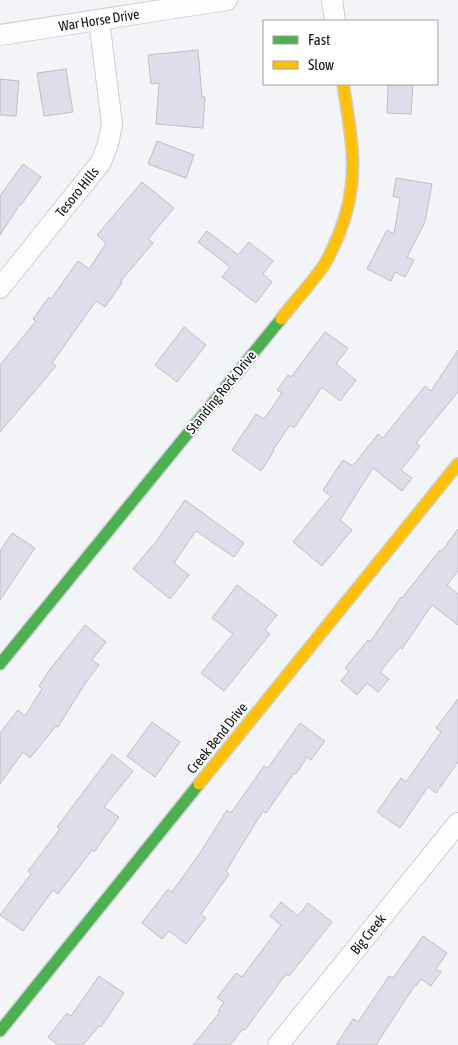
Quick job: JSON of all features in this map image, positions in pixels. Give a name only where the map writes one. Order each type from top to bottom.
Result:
[{"type":"street","name":"War Horse Drive","points":[[0,35],[227,0]]},
{"type":"street","points":[[332,0],[335,20]]},
{"type":"street","name":"Tesoro Hills","points":[[0,288],[101,162],[108,144],[112,124],[99,20]]},
{"type":"street","name":"Standing Rock Drive","points":[[0,664],[322,268],[332,252],[345,218],[354,162],[343,85]]},
{"type":"street","name":"Creek Bend Drive","points":[[0,1031],[458,464]]},
{"type":"street","name":"Big Creek","points":[[278,1045],[458,823]]},
{"type":"building","points":[[198,50],[202,97],[205,97],[203,128],[156,124],[159,83],[151,84],[148,55]]},
{"type":"building","points":[[66,69],[73,112],[44,116],[37,73]]},
{"type":"building","points":[[0,79],[19,81],[16,116],[0,115]]},
{"type":"building","points":[[388,85],[413,85],[411,114],[387,113]]},
{"type":"building","points":[[157,141],[194,155],[186,178],[148,164]]},
{"type":"building","points":[[23,164],[41,177],[20,204],[0,235],[0,196]]},
{"type":"building","points":[[396,178],[432,184],[425,222],[407,257],[414,260],[405,277],[395,272],[391,281],[367,269],[387,230],[394,234],[400,198],[393,196]]},
{"type":"building","points":[[142,182],[174,208],[148,239],[153,243],[120,282],[122,283],[105,307],[96,301],[52,363],[56,366],[0,432],[0,365],[36,321],[33,319],[49,297],[51,299],[78,261],[89,269],[106,243],[97,235]]},
{"type":"building","points":[[207,231],[238,255],[249,242],[273,261],[263,274],[272,282],[256,303],[222,277],[230,267],[198,242]]},
{"type":"building","points":[[184,327],[206,345],[177,382],[155,365]]},
{"type":"building","points":[[325,332],[348,348],[336,364],[356,380],[340,401],[322,387],[294,428],[290,425],[261,471],[232,450],[256,414],[264,419],[282,393],[277,390],[288,375],[291,377]]},
{"type":"building","points":[[458,350],[458,392],[416,443],[420,446],[401,470],[412,478],[402,491],[373,468],[340,520],[352,530],[322,566],[293,542],[331,496],[323,490],[343,460],[353,466],[378,434],[383,438],[425,386],[431,391]]},
{"type":"building","points":[[185,500],[244,543],[234,557],[196,531],[174,563],[189,575],[170,599],[133,569],[153,546]]},
{"type":"building","points":[[458,529],[458,571],[447,585],[458,594],[458,625],[432,605],[402,649],[400,647],[380,672],[389,679],[378,692],[367,683],[357,695],[341,681],[349,671],[345,668],[368,640],[370,642],[401,597],[440,550],[442,551]]},
{"type":"building","points":[[12,533],[35,548],[0,600],[0,551]]},
{"type":"building","points":[[237,585],[277,615],[265,630],[270,634],[224,691],[201,673],[233,634],[212,618]]},
{"type":"building","points":[[85,625],[106,642],[92,660],[99,665],[58,727],[56,726],[30,758],[23,752],[0,784],[0,733],[18,710],[25,716],[42,689],[39,686],[48,672]]},
{"type":"building","points":[[458,699],[458,762],[436,793],[428,787],[400,828],[377,812],[401,778],[406,782],[441,732],[436,728]]},
{"type":"building","points":[[152,722],[180,742],[155,777],[127,756]]},
{"type":"building","points":[[300,723],[325,741],[311,760],[307,757],[266,813],[263,811],[226,871],[229,874],[201,914],[206,918],[186,944],[169,931],[162,939],[142,923],[168,889],[172,892],[200,853],[227,810],[231,813],[264,766],[268,768]]},
{"type":"building","points":[[112,754],[133,771],[104,807],[119,817],[94,852],[92,850],[58,894],[53,890],[23,931],[0,915],[31,874],[28,871],[60,829],[57,827]]},
{"type":"building","points":[[281,902],[298,916],[308,903],[332,922],[289,976],[286,974],[245,1030],[243,1029],[230,1045],[193,1045],[220,1012],[218,1011],[224,1002],[217,998],[236,973],[242,977],[281,925],[270,916]]},
{"type":"building","points":[[423,936],[447,953],[436,969],[441,972],[431,986],[421,979],[415,985],[376,1045],[336,1045],[353,1019],[358,1022],[389,976],[393,978]]},
{"type":"building","points":[[99,976],[124,993],[101,1027],[99,1026],[83,1045],[58,1045],[48,1037],[67,1013],[71,1016]]},
{"type":"traffic: fast","points":[[0,664],[281,319]]},
{"type":"traffic: fast","points":[[0,1031],[199,784]]},
{"type":"traffic: slow","points":[[281,319],[325,264],[346,214],[350,196],[353,160],[343,85]]},
{"type":"traffic: slow","points":[[199,784],[458,464]]}]
